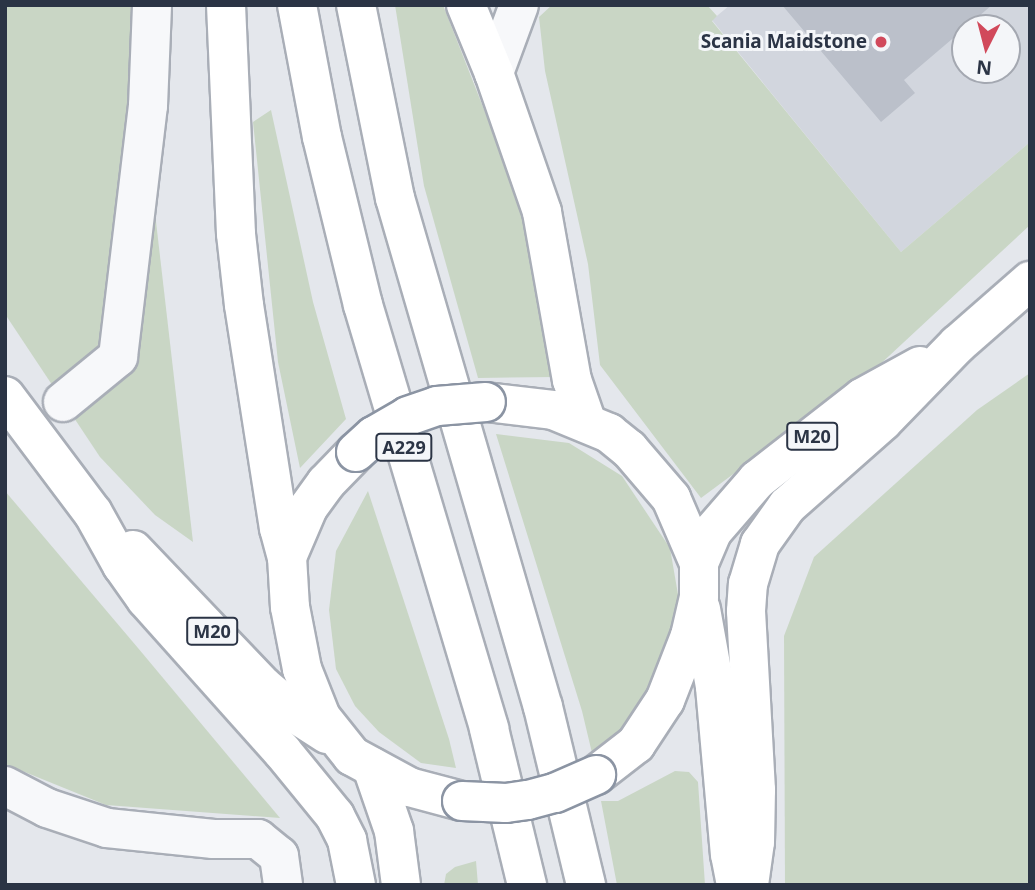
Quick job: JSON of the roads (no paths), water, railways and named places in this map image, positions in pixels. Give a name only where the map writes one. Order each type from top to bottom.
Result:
[{"type":"highway","points":[[226,5],[236,234],[244,305],[279,527],[287,557],[289,607],[302,669],[321,717],[338,741],[352,756],[409,787],[463,801],[506,803],[528,800],[555,793],[596,775],[636,744],[665,700],[681,666],[699,580]]},
{"type":"highway","name":"A229","points":[[298,5],[322,137],[363,305],[489,729],[527,885]]},
{"type":"highway","name":"A229","points":[[356,5],[395,198],[543,707],[586,885]]},
{"type":"highway","points":[[466,5],[494,73],[542,212],[572,380],[587,423]]},
{"type":"highway","name":"M20","points":[[749,885],[755,842],[756,790],[746,611],[748,584],[760,544],[787,506],[883,421],[958,344],[1030,281]]},
{"type":"highway","name":"M20","points":[[699,580],[712,532],[757,480],[862,398],[958,344]]},
{"type":"highway","name":"M20","points":[[5,396],[93,513],[122,565],[146,598],[282,751],[335,816],[347,840],[356,885]]},
{"type":"highway","points":[[287,557],[308,508],[326,483],[356,452],[374,436],[408,416],[437,406],[486,402],[553,410],[587,423],[629,449],[653,473],[671,498],[686,527],[699,580],[715,687],[730,854],[736,885]]},
{"type":"highway","name":"M20","points":[[93,513],[156,571],[263,686],[296,714],[338,741]]},
{"type":"highway","points":[[372,767],[394,831],[401,885]]},
{"type":"street","points":[[63,402],[118,358],[148,106],[152,5]]},
{"type":"street","points":[[494,73],[519,5]]},
{"type":"street","points":[[5,786],[47,808],[107,828],[213,839],[258,839],[279,856],[284,885]]},
{"type":"place","name":"Scania Maidstone","points":[[881,42]]}]
